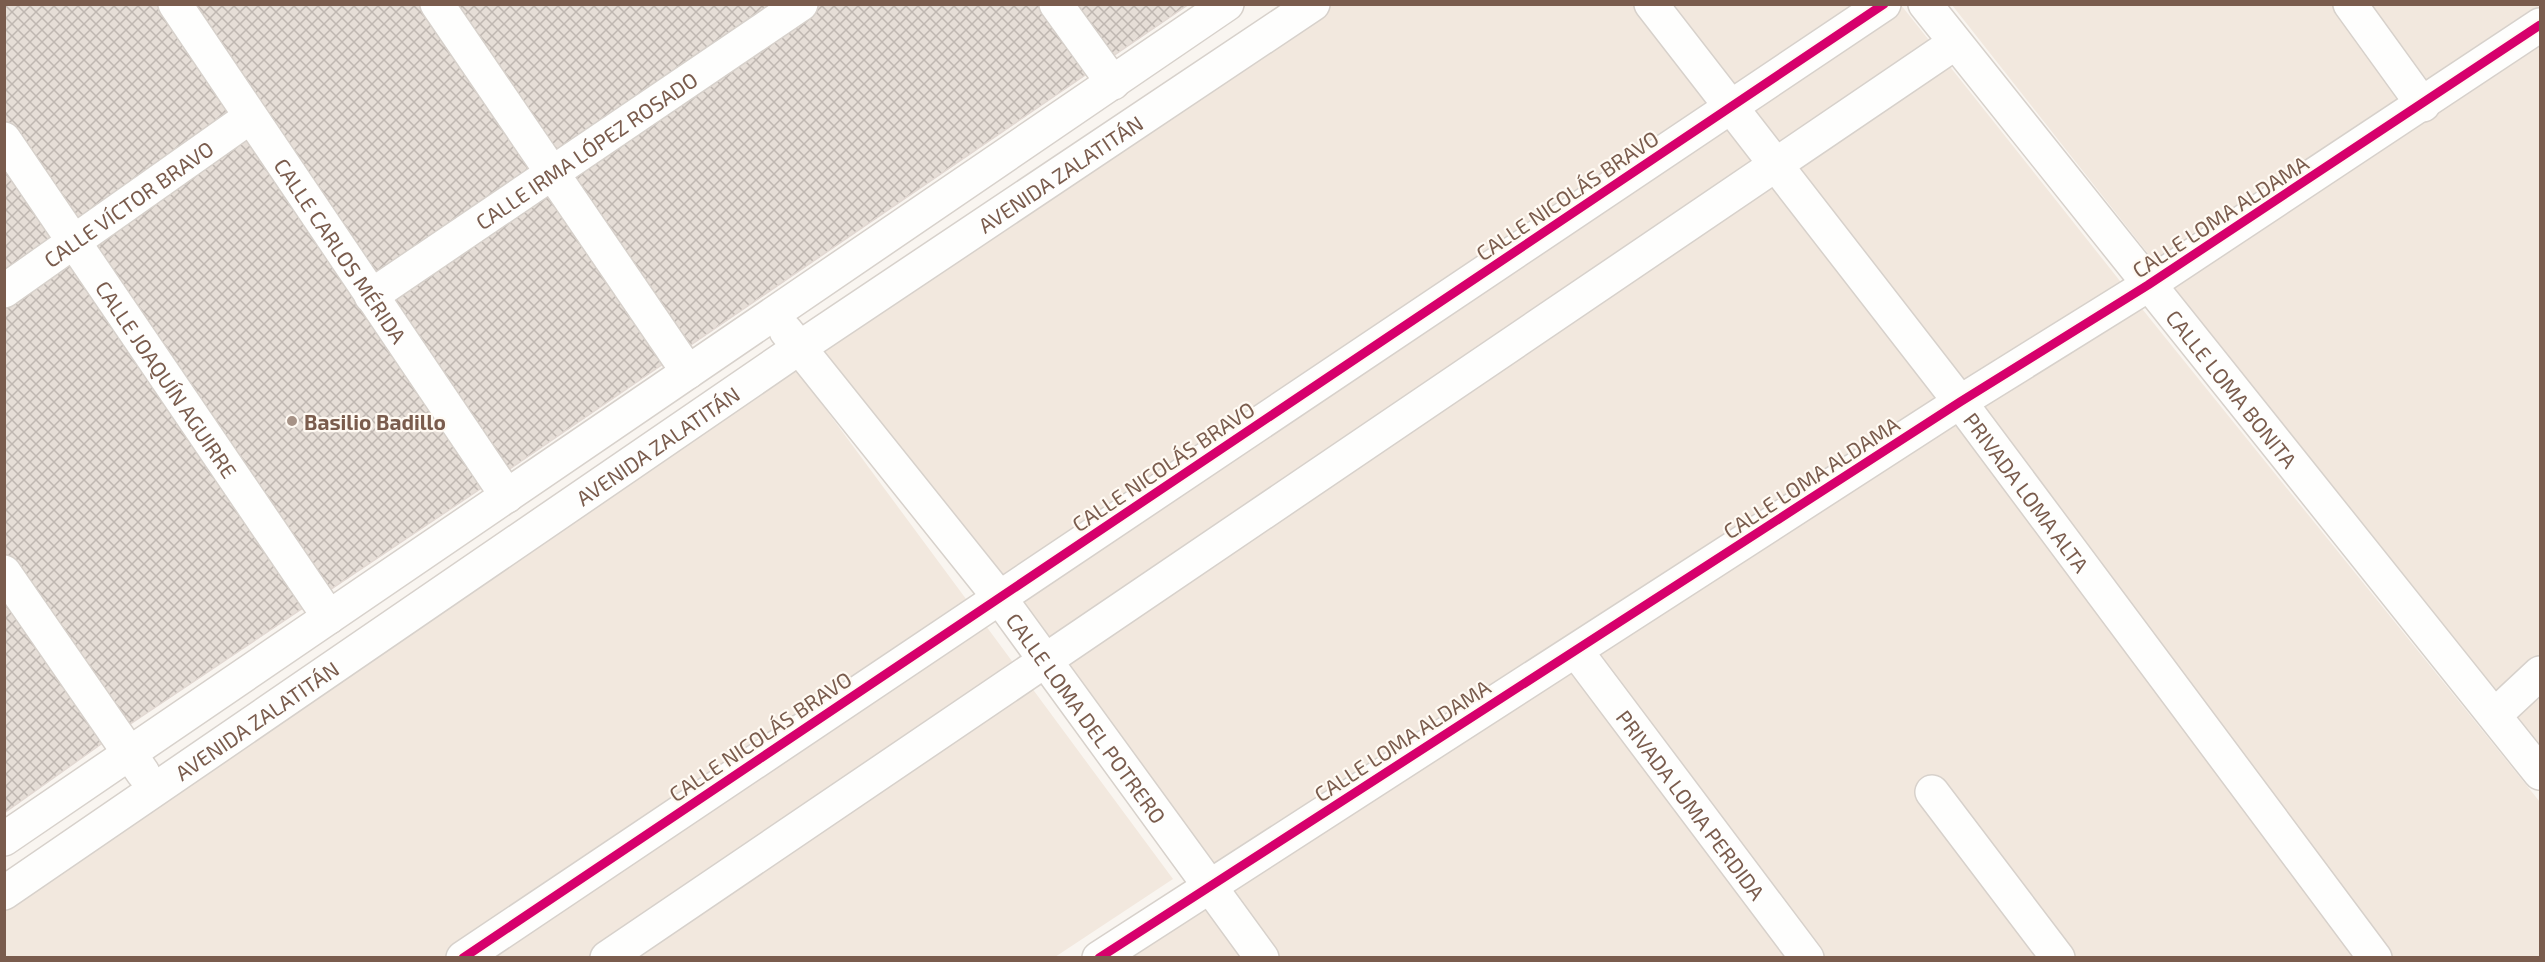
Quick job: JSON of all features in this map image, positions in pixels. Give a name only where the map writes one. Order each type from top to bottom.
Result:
[{"type":"street","name":"CALLE CARLOS MÉRIDA","points":[[175,4],[507,496]]},
{"type":"street","points":[[437,4],[688,372]]},
{"type":"street","name":"CALLE IRMA LÓPEZ ROSADO","points":[[371,296],[801,4]]},
{"type":"street","points":[[1056,4],[1113,83]]},
{"type":"street","name":"AVENIDA ZALATITÁN","points":[[4,839],[1227,4]]},
{"type":"street","name":"AVENIDA ZALATITÁN","points":[[4,893],[799,348],[1313,4]]},
{"type":"street","name":"PRIVADA LOMA ALTA","points":[[1651,4],[1959,402],[2375,957]]},
{"type":"street","name":"CALLE NICOLÁS BRAVO","points":[[463,957],[1884,4]]},
{"type":"street","name":"CALLE LOMA BONITA","points":[[1924,4],[2541,773]]},
{"type":"street","points":[[2350,4],[2423,105]]},
{"type":"street","name":"CALLE LOMA ALDAMA","points":[[1099,957],[1959,402],[2148,285],[2541,25]]},
{"type":"street","points":[[607,957],[1954,43]]},
{"type":"street","name":"CALLE VÍCTOR BRAVO","points":[[4,291],[250,117]]},
{"type":"street","name":"CALLE JOAQUÍN AGUIRRE","points":[[4,139],[329,617]]},
{"type":"street","name":"CALLE LOMA DEL POTRERO","points":[[773,314],[999,597],[1262,957]]},
{"type":"street","points":[[4,572],[154,789]]},
{"type":"street","name":"PRIVADA LOMA PERDIDA","points":[[1576,651],[1807,957]]},
{"type":"street","points":[[2495,715],[2541,673]]},
{"type":"street","points":[[1932,792],[2058,957]]},
{"type":"shaded area","points":[[1327,5],[1901,5],[2143,310],[2540,802],[2540,957],[1127,957],[1231,891],[824,351]]},
{"type":"shaded area","points":[[1952,5],[2540,5],[2540,766],[2495,715],[2153,260]]},
{"type":"shaded area","points":[[796,369],[1173,879],[1055,957],[5,958],[5,887]]},
{"type":"building","name":"Basilio Badillo","points":[[4,4],[1189,4],[492,481],[111,737],[4,813]]},
{"type":"cycle path","points":[[463,958],[1884,4]]},
{"type":"cycle path","points":[[1099,958],[1960,402],[2148,285],[2540,25]]},
{"type":"place","name":"Basilio Badillo","points":[[292,421]]}]
